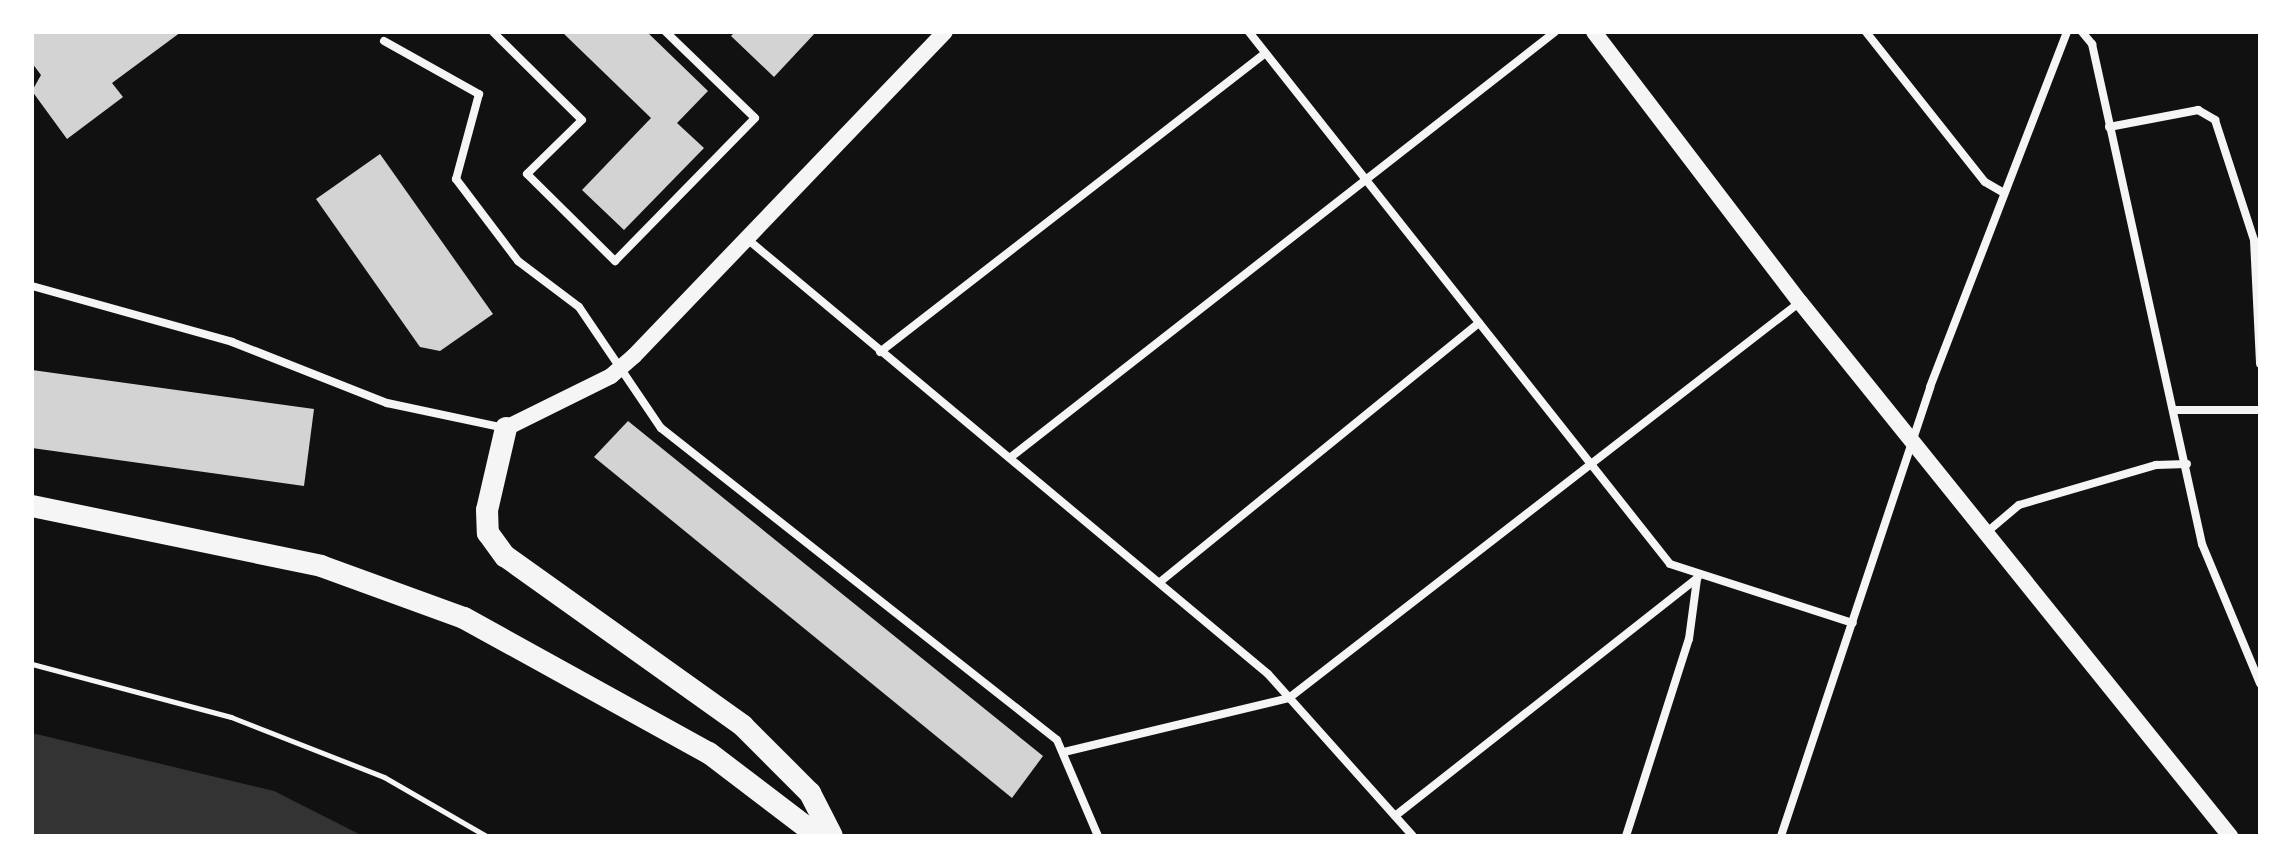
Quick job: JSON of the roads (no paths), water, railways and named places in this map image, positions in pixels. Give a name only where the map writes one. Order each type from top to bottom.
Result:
[{"type":"highway","points":[[506,428],[487,510],[488,533],[505,556],[743,726],[810,793],[832,836]]},
{"type":"highway","points":[[32,506],[321,566],[464,618],[709,753],[818,836]]},
{"type":"main road","points":[[506,428],[623,366],[945,32]]},
{"type":"main road","points":[[1594,32],[1800,302],[2230,836]]},
{"type":"street","points":[[493,32],[582,120],[527,174],[615,261],[755,118],[666,32]]},
{"type":"street","points":[[1249,32],[1670,564],[1697,578],[1853,623]]},
{"type":"street","points":[[1011,457],[1555,32]]},
{"type":"street","points":[[1866,32],[1985,182],[2002,192]]},
{"type":"street","points":[[1781,836],[2002,192],[2067,32]]},
{"type":"street","points":[[2082,32],[2092,44],[2187,464],[2202,544],[2260,683]]},
{"type":"street","points":[[384,41],[479,94],[456,179],[518,261],[579,307],[623,366],[661,428],[1064,752],[1098,836]]},
{"type":"street","points":[[880,352],[1265,53]]},
{"type":"street","points":[[2109,127],[2198,110],[2215,120],[2254,240],[2260,364]]},
{"type":"street","points":[[746,238],[1160,582],[1289,698],[1413,836]]},
{"type":"street","points":[[32,286],[232,342],[387,403],[506,428]]},
{"type":"street","points":[[1064,752],[1289,698],[1595,468],[1800,302]]},
{"type":"street","points":[[1160,582],[1479,323]]},
{"type":"street","points":[[2175,410],[2260,410]]},
{"type":"street","points":[[1987,532],[2019,505],[2156,465],[2187,464]]},
{"type":"street","points":[[1395,816],[1697,578]]},
{"type":"street","points":[[1626,836],[1689,639],[1697,578]]}]
